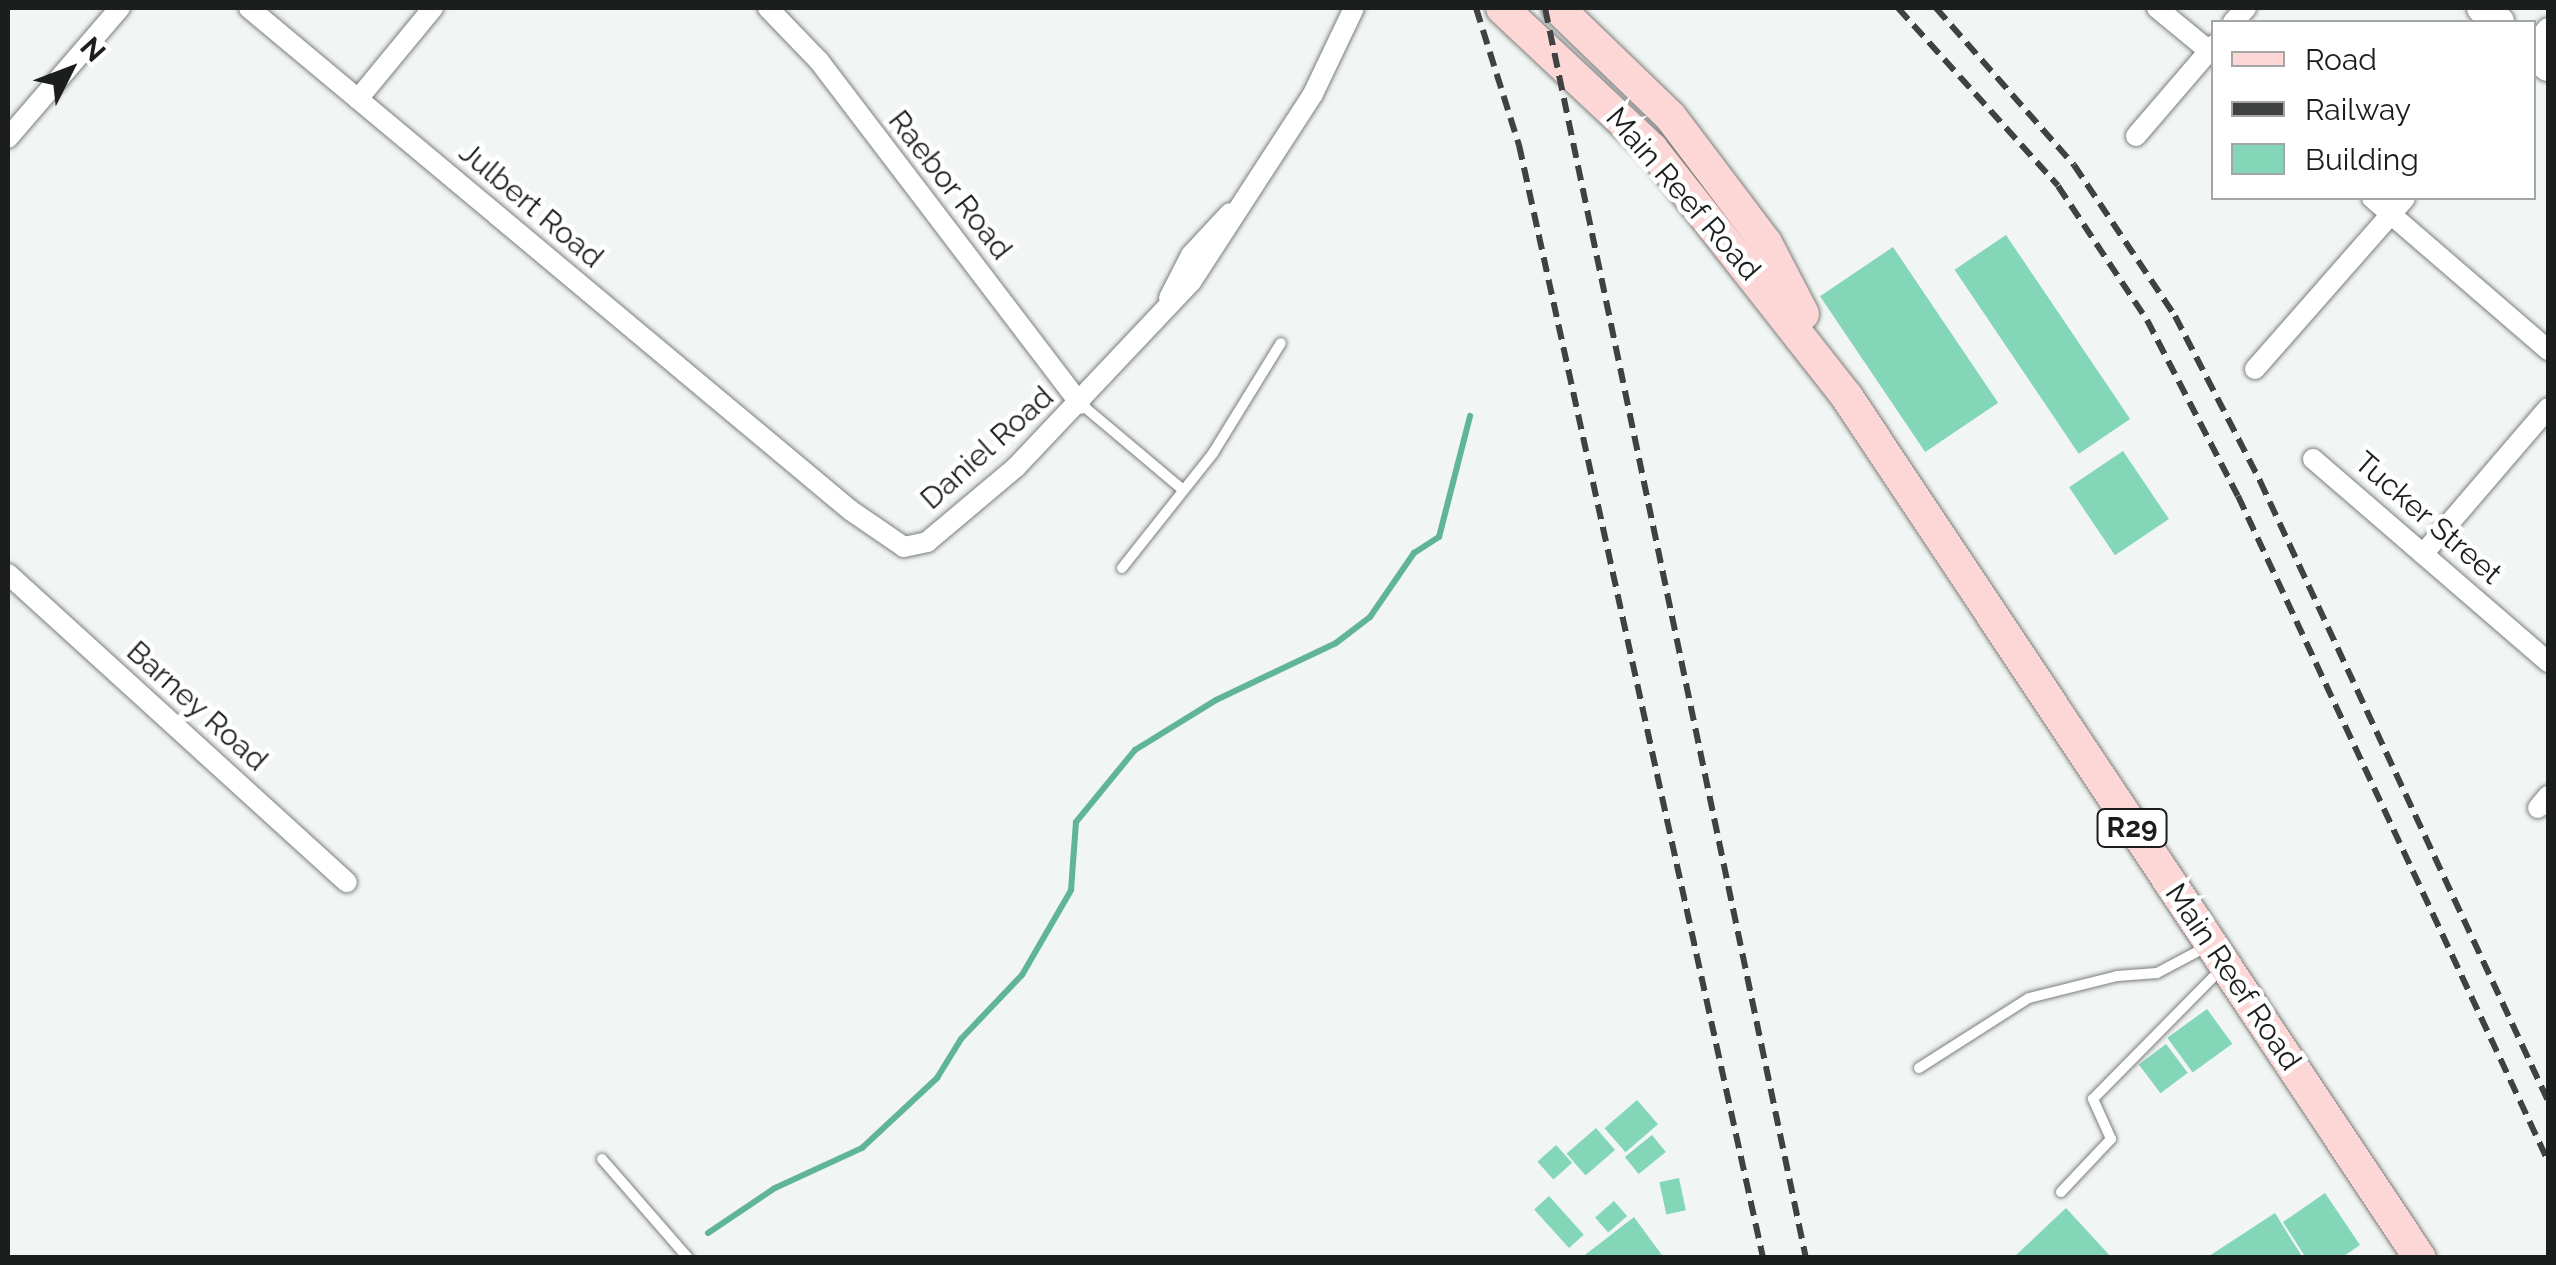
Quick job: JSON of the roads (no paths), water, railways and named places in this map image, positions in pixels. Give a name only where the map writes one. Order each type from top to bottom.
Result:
[{"type":"main road","name":"Main Reef Road","points":[[1502,8],[1652,150],[1847,397],[2420,1258]]},
{"type":"main road","name":"Main Reef Road","points":[[1558,8],[1632,74],[1720,178],[1766,243],[1847,397]]},
{"type":"street","points":[[8,138],[120,8]]},
{"type":"street","name":"Julbert Road","points":[[249,8],[775,448]]},
{"type":"street","points":[[358,99],[432,8]]},
{"type":"street","name":"Raebor Road","points":[[768,8],[820,62],[1080,404]]},
{"type":"street","name":"Daniel Road","points":[[775,448],[887,539],[915,546],[986,493],[1080,404],[1168,300],[1191,282],[1313,94],[1354,8]]},
{"type":"street","points":[[2157,8],[2211,49]]},
{"type":"street","points":[[2136,136],[2211,51]]},
{"type":"street","points":[[2374,200],[2548,350]]},
{"type":"street","points":[[2255,369],[2403,200]]},
{"type":"street","points":[[2422,554],[2548,408]]},
{"type":"street","name":"Tucker Street","points":[[2313,458],[2548,662]]},
{"type":"street","name":"Barney Road","points":[[8,574],[346,882]]},
{"type":"lane","points":[[1122,568],[1183,490],[1281,343]]},
{"type":"lane","points":[[1080,404],[1183,490]]},
{"type":"lane","points":[[1919,1068],[2028,998],[2116,976],[2157,974],[2218,954]]},
{"type":"lane","points":[[2061,1192],[2112,1139],[2093,1099],[2218,954]]},
{"type":"lane","points":[[602,1159],[688,1258]]},
{"type":"waterway","points":[[708,1233],[775,1188],[862,1148],[937,1078],[961,1039],[1022,975],[1071,890],[1076,822],[1135,750],[1216,700],[1336,643],[1370,617],[1414,553],[1439,537],[1470,416]]},
{"type":"railway","points":[[1476,8],[1519,145],[1763,1258]]},
{"type":"railway","points":[[1545,8],[1806,1258]]},
{"type":"railway","points":[[1898,8],[2058,186],[2147,320],[2238,496],[2548,1161]]},
{"type":"railway","points":[[1936,8],[2074,165],[2175,316],[2260,481],[2548,1101]]}]
